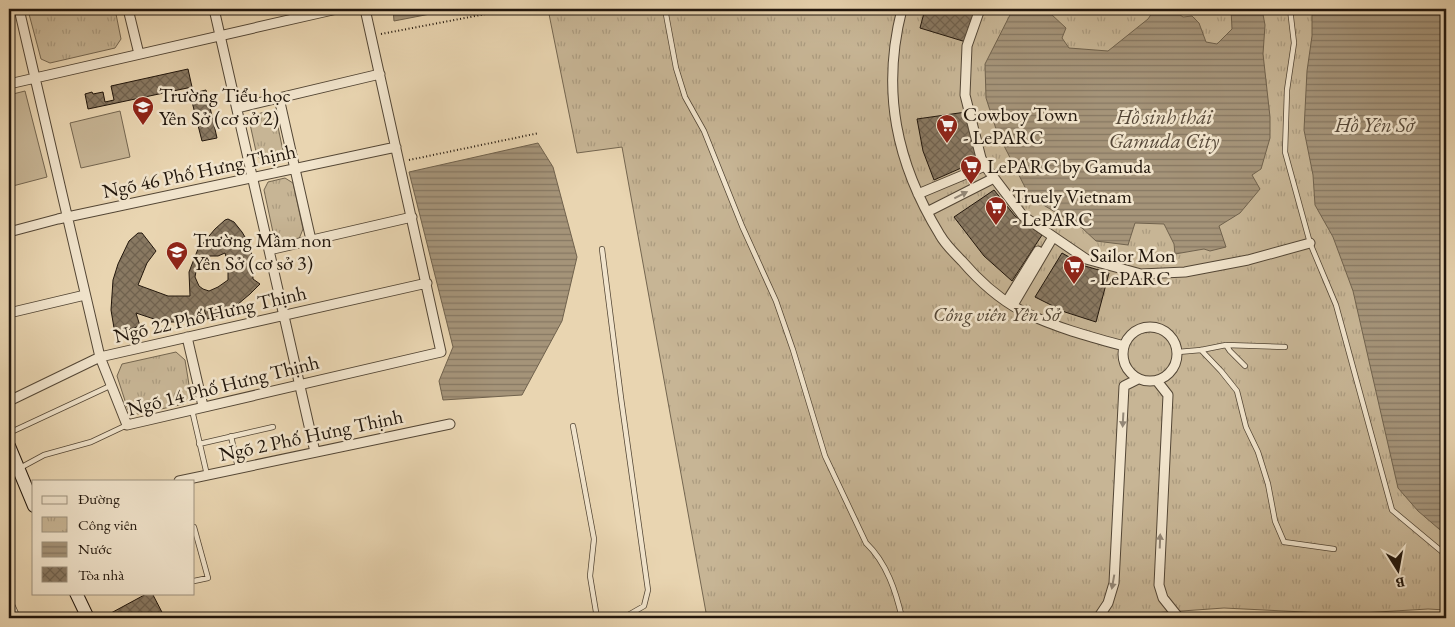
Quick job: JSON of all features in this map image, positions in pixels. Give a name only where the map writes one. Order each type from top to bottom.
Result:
[{"type":"street","points":[[19,9],[66,218],[100,357],[127,425]]},
{"type":"street","points":[[128,9],[139,54]]},
{"type":"street","points":[[214,9],[315,452]]},
{"type":"street","points":[[9,84],[337,9]]},
{"type":"street","points":[[365,9],[427,283]]},
{"type":"street","points":[[902,9],[891,80],[896,133],[912,182],[940,236],[981,283],[1025,313],[1071,331],[1124,346]]},
{"type":"street","points":[[980,9],[967,46],[965,96],[981,158],[1023,216],[1086,259],[1141,274],[1194,270],[1248,260],[1310,243]]},
{"type":"street","points":[[236,108],[380,74]]},
{"type":"street","points":[[279,98],[311,240]]},
{"type":"street","name":"Ngõ 46 Phố Hưng Thịnh","points":[[9,232],[396,147]]},
{"type":"street","points":[[918,194],[985,166]]},
{"type":"street","points":[[927,212],[994,178]]},
{"type":"street","points":[[269,250],[412,217]]},
{"type":"street","points":[[1010,303],[1050,235]]},
{"type":"street","name":"Ngõ 22 Phố Hưng Thịnh","points":[[9,401],[100,357],[427,283]]},
{"type":"street","name":"Ngõ 14 Phố Hưng Thịnh","points":[[127,425],[441,352],[427,283]]},
{"type":"street","points":[[9,313],[85,294]]},
{"type":"street","points":[[1098,618],[1108,602],[1114,583],[1124,386],[1138,379],[1157,381],[1173,370],[1178,352],[1170,335],[1153,327],[1135,331],[1124,346],[1125,365],[1138,379]]},
{"type":"street","points":[[187,337],[203,406]]},
{"type":"street","points":[[1157,381],[1168,395],[1159,585],[1163,598],[1179,618]]},
{"type":"street","name":"Ngõ 2 Phố Hưng Thịnh","points":[[184,480],[450,424]]},
{"type":"street","points":[[9,446],[32,501]]},
{"type":"street","points":[[76,594],[88,618]]},
{"type":"lane","points":[[665,9],[676,68],[686,97],[704,131],[742,226],[776,300],[825,456],[866,543],[873,550],[886,571],[898,601],[902,618]]},
{"type":"lane","points":[[1290,9],[1294,43],[1286,90],[1285,152],[1310,243],[1336,305],[1392,510],[1446,555]]},
{"type":"lane","points":[[602,249],[648,590],[644,606],[623,618]]},
{"type":"lane","points":[[1226,345],[1246,366]]},
{"type":"lane","points":[[1178,352],[1226,345],[1285,347]]},
{"type":"lane","points":[[1200,350],[1221,371],[1236,391],[1246,427],[1258,452],[1268,484],[1274,521],[1284,542],[1334,549]]},
{"type":"lane","points":[[9,433],[112,385]]},
{"type":"lane","points":[[192,409],[207,475]]},
{"type":"lane","name":"Ngõ 14 Phố Hưng Thịnh","points":[[19,469],[44,455],[91,442],[127,425]]},
{"type":"lane","points":[[573,426],[594,539],[590,576],[598,618]]},
{"type":"lane","points":[[199,444],[273,427]]},
{"type":"lane","points":[[232,436],[238,468]]},
{"type":"lane","points":[[195,531],[208,578],[195,581]]},
{"type":"lane","points":[[9,598],[18,618]]},
{"type":"path","points":[[371,36],[512,9]]},
{"type":"path","points":[[400,162],[539,133]]},
{"type":"green space","points":[[32,9],[115,9],[121,39],[115,48],[50,63],[41,59],[29,14]]},
{"type":"green space","name":"Công viên Yên Sở","points":[[548,9],[1446,9],[1446,610],[1428,609],[1344,614],[1224,608],[1083,618],[707,618],[622,147],[577,153]]},
{"type":"green space","points":[[25,91],[47,177],[9,187],[9,95]]},
{"type":"green space","points":[[120,111],[130,157],[81,168],[70,123]]},
{"type":"green space","points":[[268,111],[276,117],[283,151],[278,159],[264,162],[257,156],[250,124],[254,115]]},
{"type":"green space","points":[[285,178],[293,183],[303,229],[299,239],[282,243],[274,237],[264,190],[268,182]]},
{"type":"green space","points":[[176,352],[185,360],[191,397],[184,404],[138,414],[128,410],[117,376],[122,364]]},
{"type":"water","points":[[393,9],[456,9],[394,21]]},
{"type":"water","name":"Hồ sinh thái Gamuda City","points":[[1013,9],[1052,9],[1051,14],[1066,28],[1062,38],[1069,48],[1108,51],[1148,19],[1152,9],[1172,9],[1183,17],[1192,16],[1199,23],[1206,42],[1217,44],[1232,29],[1231,9],[1262,9],[1265,25],[1263,54],[1270,117],[1270,138],[1261,169],[1252,175],[1260,189],[1240,213],[1219,226],[1226,247],[1210,251],[1204,249],[1175,254],[1174,244],[1164,224],[1135,223],[1128,245],[1096,241],[1082,228],[1030,197],[997,132],[986,98],[985,64]]},
{"type":"water","name":"Hồ Yên Sở","points":[[1312,9],[1446,9],[1446,535],[1418,511],[1398,488],[1353,291],[1333,237],[1315,205],[1313,175],[1304,130],[1307,71],[1312,36]]},
{"type":"water","points":[[538,143],[553,167],[577,257],[562,321],[522,395],[443,400],[439,381],[453,347],[409,172]]},
{"type":"building","points":[[925,9],[978,9],[966,42],[920,28]]},
{"type":"building","points":[[188,69],[192,87],[88,109],[85,94],[103,92],[105,102],[114,100],[111,86]]},
{"type":"building","points":[[206,90],[217,138],[202,141],[190,94]]},
{"type":"building","name":"Cowboy Town - LePARC","points":[[966,112],[977,161],[934,180],[923,151],[917,119]]},
{"type":"building","name":"Truely Vietnam - LePARC","points":[[994,190],[1015,216],[1042,235],[1012,281],[984,256],[954,217]]},
{"type":"building","points":[[228,219],[234,222],[248,242],[252,255],[253,279],[260,284],[231,310],[215,317],[207,319],[204,309],[198,311],[201,321],[163,322],[136,313],[140,326],[115,334],[111,310],[113,280],[129,241],[138,233],[142,233],[156,251],[147,263],[138,285],[168,296],[190,296],[189,272],[198,249]],"holes":[[[225,253],[228,264],[228,280],[209,291],[199,286],[195,277],[200,261],[210,256],[218,256]]]},
{"type":"building","name":"Sailor Mon - LePARC","points":[[1062,253],[1085,266],[1109,273],[1096,322],[1065,312],[1035,297]]},
{"type":"building","points":[[146,594],[153,594],[165,618],[113,618],[111,613]]},
{"type":"place","name":"Trường Tiểu học Yên Sở (cơ sở 2)","points":[[143,126]]},
{"type":"place","name":"Cowboy Town - LePARC","points":[[947,144]]},
{"type":"place","name":"LePARC by Gamuda","points":[[971,185]]},
{"type":"place","name":"Truely Vietnam - LePARC","points":[[996,226]]},
{"type":"place","name":"Trường Mầm non Yên Sở (cơ sở 3)","points":[[177,271]]},
{"type":"place","name":"Sailor Mon - LePARC","points":[[1074,285]]}]
